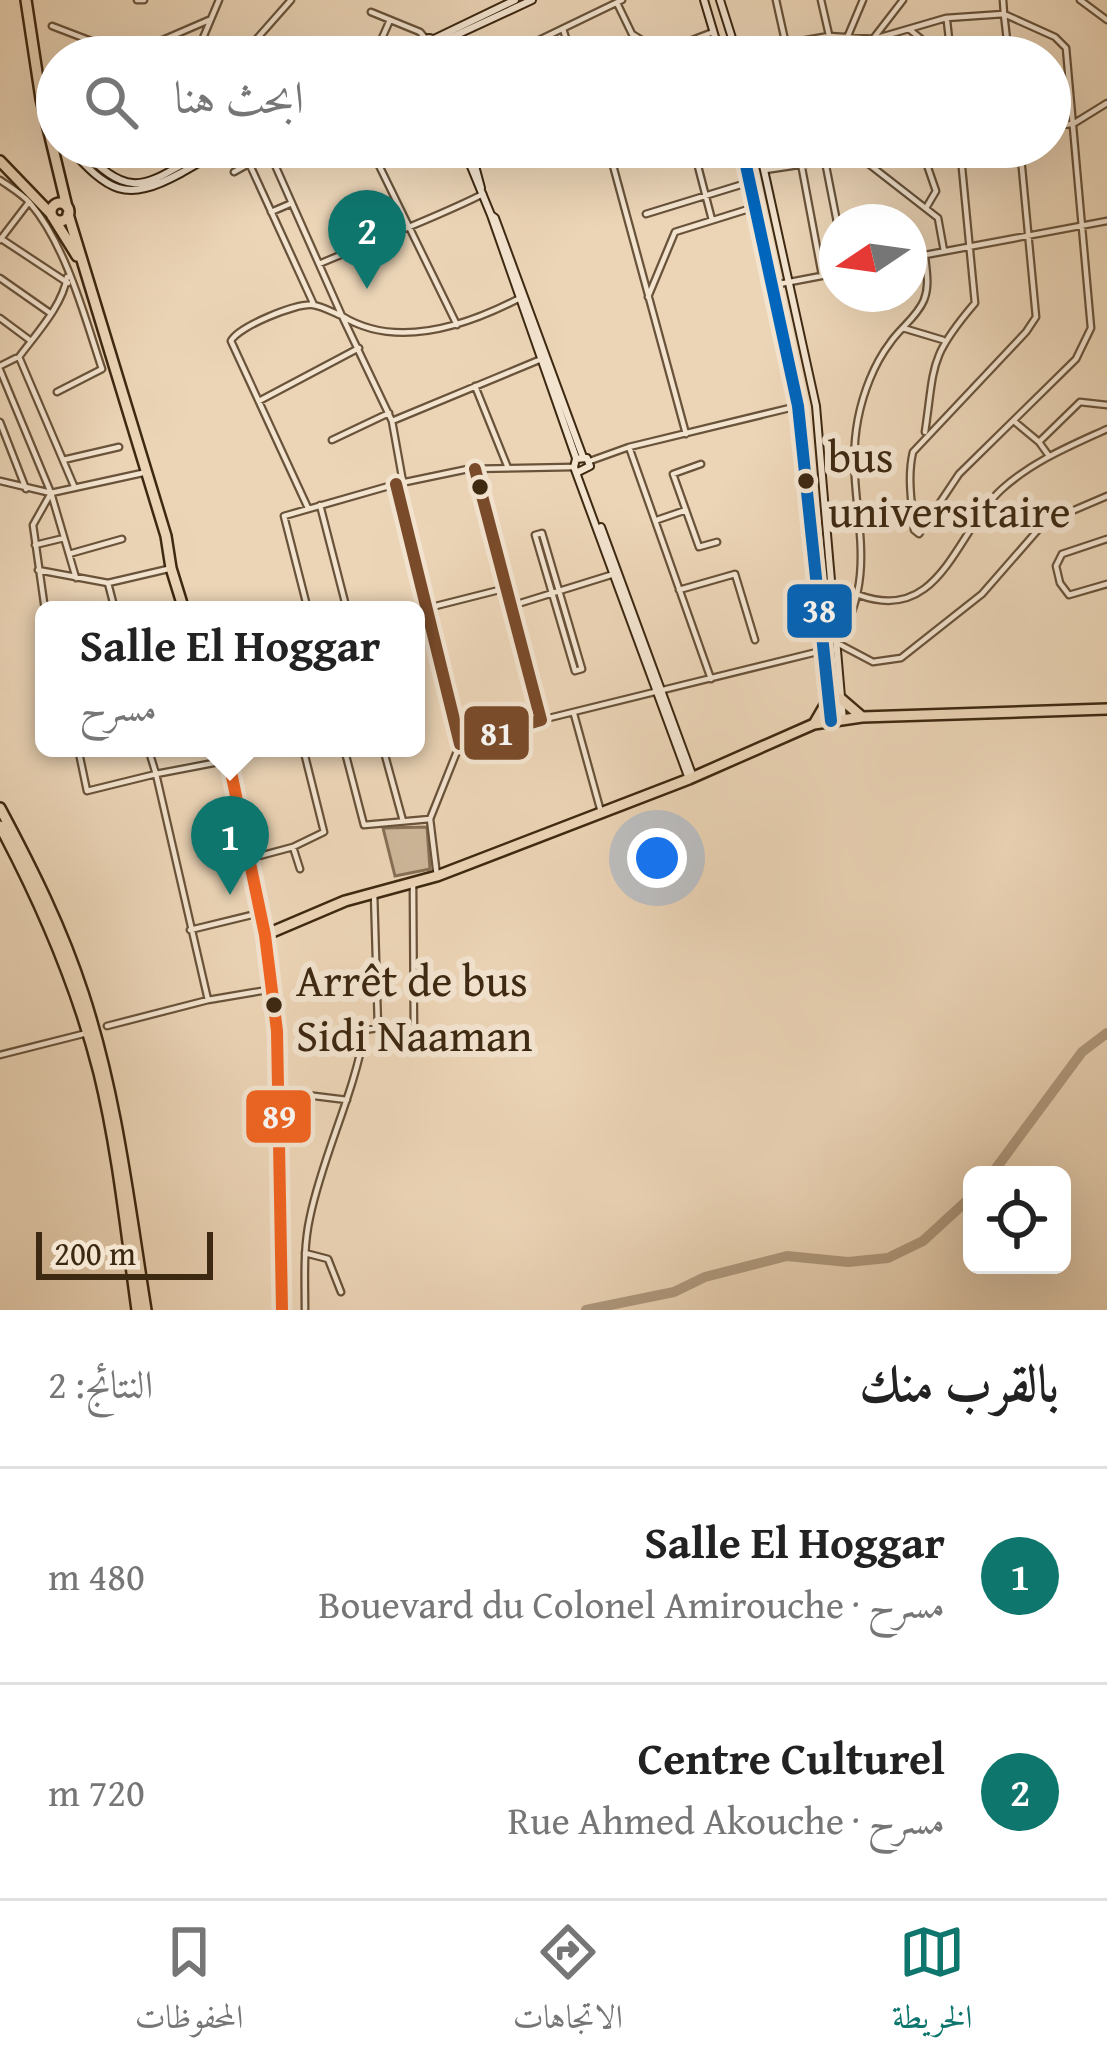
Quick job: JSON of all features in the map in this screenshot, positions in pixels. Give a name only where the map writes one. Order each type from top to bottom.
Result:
[{"type":"main road","points":[[26,0],[36,66]]},
{"type":"main road","points":[[451,36],[515,0]]},
{"type":"main road","points":[[456,36],[532,0]]},
{"type":"main road","points":[[704,0],[716,36]]},
{"type":"main road","points":[[720,0],[731,36]]},
{"type":"main road","points":[[0,161],[59,210],[86,271],[181,601]]},
{"type":"main road","points":[[59,210],[62,168]]},
{"type":"main road","points":[[84,168],[105,184],[131,192],[164,182],[186,168]]},
{"type":"main road","points":[[102,168],[128,184],[175,168]]},
{"type":"main road","points":[[474,168],[496,218],[539,360],[581,465]]},
{"type":"main road","points":[[747,168],[798,406],[821,651],[837,721]]},
{"type":"main road","points":[[765,170],[816,406],[837,644],[834,699],[814,724]]},
{"type":"main road","points":[[521,298],[691,778]]},
{"type":"main road","points":[[834,699],[862,718]]},
{"type":"main road","points":[[265,935],[374,892],[437,876],[691,778],[814,724],[1107,709]]},
{"type":"main road","points":[[228,757],[273,988],[282,1310]]},
{"type":"main road","points":[[0,808],[49,902],[83,991],[112,1098],[141,1310]]},
{"type":"main road","points":[[0,826],[53,932],[86,1025],[111,1128],[141,1310]]},
{"type":"street","points":[[202,36],[219,0]]},
{"type":"street","points":[[256,36],[291,0]]},
{"type":"street","points":[[776,0],[781,36]]},
{"type":"street","points":[[821,0],[829,36]]},
{"type":"street","points":[[848,36],[863,0]]},
{"type":"street","points":[[876,36],[903,0]]},
{"type":"street","points":[[1003,0],[1007,36]]},
{"type":"street","points":[[1080,0],[1107,20]]},
{"type":"street","points":[[547,36],[620,1],[635,36]]},
{"type":"street","points":[[371,12],[422,36]]},
{"type":"street","points":[[884,36],[946,18],[1004,14],[1053,36]]},
{"type":"street","points":[[946,18],[946,36]]},
{"type":"street","points":[[171,36],[208,20]]},
{"type":"street","points":[[383,36],[390,20]]},
{"type":"street","points":[[52,26],[78,36]]},
{"type":"street","points":[[563,28],[565,36]]},
{"type":"street","points":[[909,29],[918,36]]},
{"type":"street","points":[[706,36],[715,31]]},
{"type":"street","points":[[1022,168],[1034,322],[924,438],[910,464],[914,530],[919,534],[959,474],[1076,359],[1089,335],[1071,102]]},
{"type":"street","points":[[1073,124],[1107,104]]},
{"type":"street","points":[[234,172],[241,168]]},
{"type":"street","points":[[251,168],[314,305]]},
{"type":"street","points":[[276,168],[392,421],[399,483],[460,744],[430,819],[437,876]]},
{"type":"street","points":[[380,168],[458,327]]},
{"type":"street","points":[[614,168],[686,434]]},
{"type":"street","points":[[698,168],[712,220]]},
{"type":"street","points":[[765,170],[780,168]]},
{"type":"street","points":[[803,168],[819,259]]},
{"type":"street","points":[[826,168],[833,204]]},
{"type":"street","points":[[874,168],[921,204]]},
{"type":"street","points":[[927,206],[936,191],[928,168]]},
{"type":"street","points":[[924,438],[932,373],[944,340],[975,303],[962,168]]},
{"type":"street","points":[[0,180],[29,202],[67,271],[102,369],[57,392]]},
{"type":"street","points":[[646,214],[750,182]]},
{"type":"street","points":[[319,264],[482,191]]},
{"type":"street","points":[[29,202],[0,239],[68,284]]},
{"type":"street","points":[[271,212],[292,203]]},
{"type":"street","points":[[648,297],[675,232],[755,207]]},
{"type":"street","points":[[927,209],[938,218],[944,251]]},
{"type":"street","points":[[927,255],[1107,221]]},
{"type":"street","points":[[67,271],[68,284],[50,313],[19,357],[0,368],[51,493],[76,578]]},
{"type":"street","points":[[774,285],[819,276]]},
{"type":"street","points":[[0,278],[50,313]]},
{"type":"street","points":[[308,508],[232,335],[294,308],[314,305],[361,327],[412,331],[458,327],[521,298]]},
{"type":"street","points":[[914,312],[874,372],[855,434],[862,579],[860,595],[837,644],[873,662],[901,658],[982,594],[1044,523],[1107,496]]},
{"type":"street","points":[[0,332],[3,320],[31,340]]},
{"type":"street","points":[[903,328],[944,340]]},
{"type":"street","points":[[259,401],[359,348]]},
{"type":"street","points":[[19,357],[74,486]]},
{"type":"street","points":[[392,421],[539,360]]},
{"type":"street","points":[[476,386],[508,468]]},
{"type":"street","points":[[1039,442],[1080,401],[1107,405]]},
{"type":"street","points":[[306,601],[284,516],[399,483],[475,469],[581,465],[628,447],[798,406]]},
{"type":"street","points":[[332,440],[388,413]]},
{"type":"street","points":[[0,422],[26,489]]},
{"type":"street","points":[[1014,422],[1049,456]]},
{"type":"street","points":[[860,595],[898,603],[926,587],[1001,490],[1049,456],[1107,429]]},
{"type":"street","points":[[63,460],[119,447]]},
{"type":"street","points":[[628,447],[711,680]]},
{"type":"street","points":[[700,464],[673,474],[699,547],[717,542]]},
{"type":"street","points":[[475,469],[541,720]]},
{"type":"street","points":[[0,471],[2,481],[51,493],[147,472]]},
{"type":"street","points":[[43,601],[33,525],[51,493]]},
{"type":"street","points":[[320,505],[345,601]]},
{"type":"street","points":[[655,521],[686,510]]},
{"type":"street","points":[[555,592],[542,532],[535,536],[555,592],[582,669],[575,671],[555,592]]},
{"type":"street","points":[[34,545],[64,538]]},
{"type":"street","points":[[69,554],[122,539]]},
{"type":"street","points":[[1107,539],[1062,554],[1056,566],[1069,595],[1107,584]]},
{"type":"street","points":[[38,570],[107,583],[171,568]]},
{"type":"street","points":[[511,606],[616,573]]},
{"type":"street","points":[[679,590],[735,574],[755,640]]},
{"type":"street","points":[[107,583],[112,601]]},
{"type":"street","points":[[427,608],[506,588]]},
{"type":"street","points":[[843,633],[846,648]]},
{"type":"street","points":[[460,744],[821,651]]},
{"type":"street","points":[[574,712],[601,812]]},
{"type":"street","points":[[80,757],[87,791],[229,760]]},
{"type":"street","points":[[151,757],[208,1000]]},
{"type":"street","points":[[248,860],[323,832],[305,757]]},
{"type":"street","points":[[346,757],[364,825],[430,819]]},
{"type":"street","points":[[385,757],[403,821]]},
{"type":"street","points":[[293,847],[300,869]]},
{"type":"street","points":[[413,882],[414,1041]]},
{"type":"street","points":[[305,1310],[304,1253],[310,1213],[365,1030],[376,1030],[379,1022],[374,892]]},
{"type":"street","points":[[190,930],[260,913]]},
{"type":"street","points":[[107,1026],[273,988]]},
{"type":"street","points":[[0,1055],[83,1034]]},
{"type":"street","points":[[279,1092],[347,1100]]},
{"type":"street","points":[[304,1253],[328,1259],[341,1292]]},
{"type":"shaded area","points":[[427,827],[430,869],[395,876],[383,828]]},
{"type":"waterway","points":[[998,1166],[1082,1052],[1107,1033]]},
{"type":"waterway","points":[[586,1310],[674,1292],[705,1277],[787,1256],[848,1262],[888,1258],[923,1241],[963,1204]]},
{"type":"transit line","name":"38","points":[[747,168],[798,406],[831,721]]},
{"type":"transit line","name":"81","points":[[425,602],[460,744],[541,720],[475,469]]},
{"type":"transit line","name":"81","points":[[396,484],[425,601]]},
{"type":"transit line","name":"89","points":[[228,757],[265,935],[277,1031],[282,1310]]},
{"type":"place","name":"Centre Culturel","points":[[367,289]]},
{"type":"place","name":"bus universitaire","points":[[806,481]]},
{"type":"place","name":"Salle El Hoggar","points":[[230,895]]},
{"type":"place","name":"Arrêt de bus Sidi Naaman","points":[[274,1005]]}]
